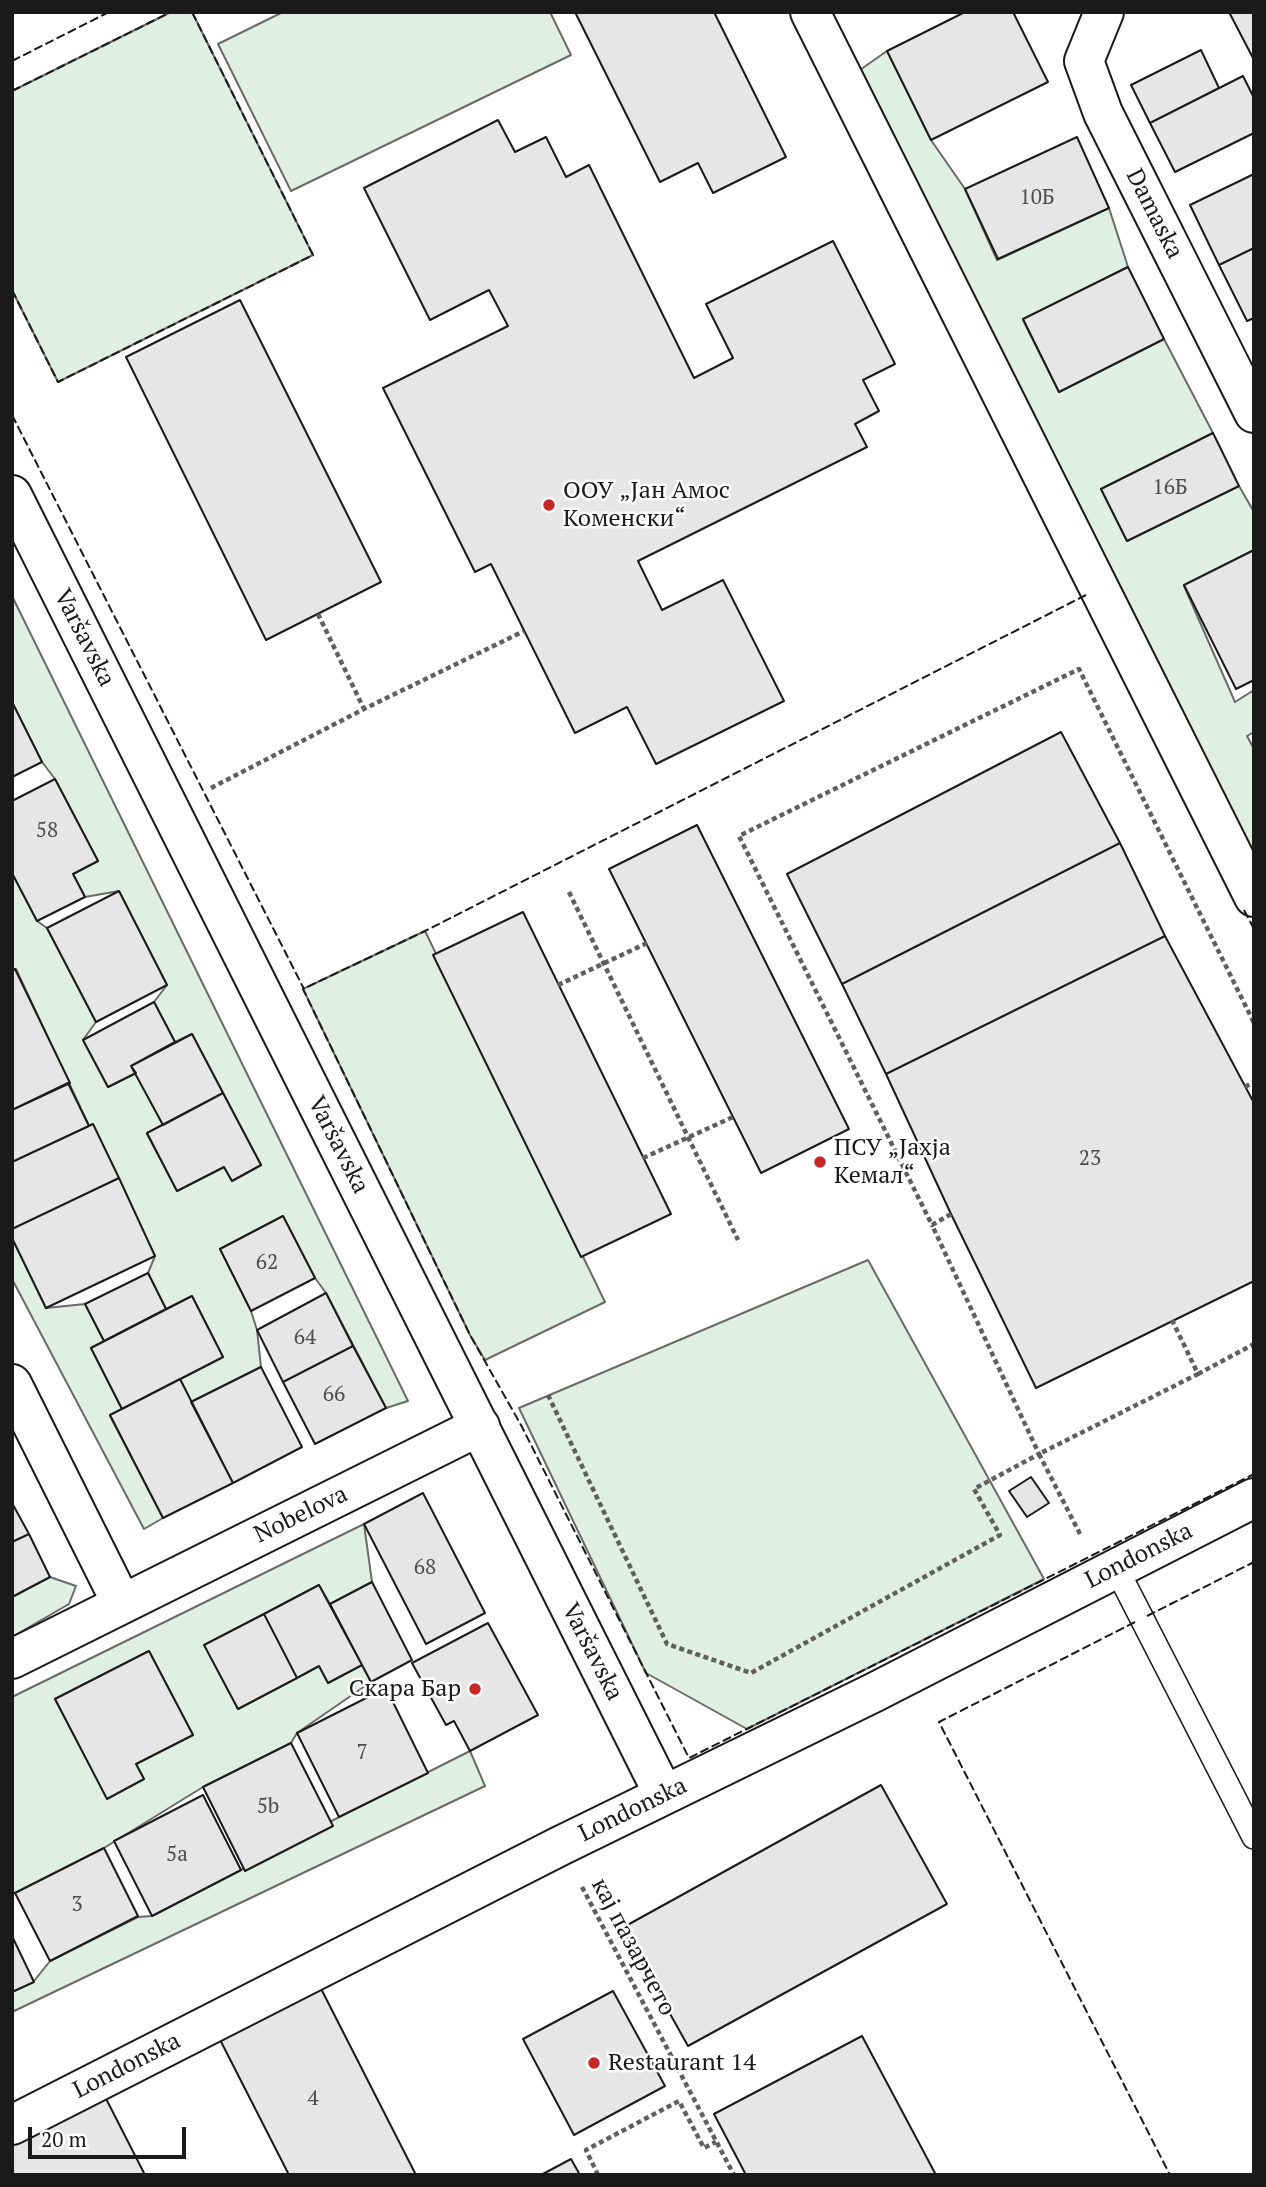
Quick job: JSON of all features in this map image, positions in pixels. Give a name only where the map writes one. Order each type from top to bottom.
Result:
[{"type":"street","points":[[810,12],[1254,897]]},
{"type":"street","name":"Damaska","points":[[1104,12],[1084,61],[1093,87],[1103,113],[1254,413]]},
{"type":"street","name":"Varšavska","points":[[12,495],[664,1795]]},
{"type":"street","points":[[12,1384],[122,1604]]},
{"type":"street","name":"Nobelova","points":[[12,1659],[480,1426]]},
{"type":"street","name":"Londonska","points":[[12,2125],[560,1846],[873,1693],[1254,1498]]},
{"type":"lane","points":[[1109,1572],[1254,1837]]},
{"type":"path","points":[[318,614],[364,709]]},
{"type":"path","points":[[170,810],[364,709],[524,631]]},
{"type":"path","points":[[1109,1572],[1039,1454],[932,1225],[739,836],[1079,668],[1254,1023]]},
{"type":"path","points":[[569,892],[738,1240]]},
{"type":"path","points":[[558,985],[647,943]]},
{"type":"path","points":[[1245,1087],[1254,1082]]},
{"type":"path","points":[[643,1158],[733,1116]]},
{"type":"path","points":[[932,1225],[951,1214]]},
{"type":"path","points":[[1172,1320],[1198,1374]]},
{"type":"path","points":[[548,1395],[667,1644],[751,1673],[1000,1535],[974,1489],[1254,1344]]},
{"type":"path","name":"кај пазарчето","points":[[560,1846],[734,2175]]},
{"type":"path","points":[[598,2175],[586,2151],[679,2101],[704,2148],[716,2141]]},
{"type":"green space","points":[[171,12],[192,12],[313,255],[58,382],[12,290],[12,91]]},
{"type":"green space","points":[[283,12],[550,12],[571,55],[291,191],[218,44]]},
{"type":"green space","points":[[887,51],[931,140],[965,189],[997,260],[1109,208],[1128,267],[1023,320],[1059,392],[1164,339],[1213,433],[1101,489],[1127,541],[1239,486],[1254,512],[1254,550],[1184,586],[1235,702],[1254,690],[1254,732],[1247,736],[1254,749],[1254,897],[844,81]]},
{"type":"green space","points":[[12,596],[408,1401],[386,1408],[283,1216],[220,1249],[251,1311],[257,1330],[261,1367],[191,1402],[180,1379],[223,1357],[192,1296],[166,1309],[148,1273],[155,1256],[89,1126],[16,969],[12,970],[12,873],[37,921],[47,928],[96,1022],[83,1040],[108,1087],[136,1073],[163,1125],[147,1134],[177,1191],[224,1167],[232,1181],[261,1165],[192,1034],[175,1042],[154,1002],[167,985],[119,891],[85,897],[73,874],[98,861],[55,779],[42,762],[12,702]]},
{"type":"green space","points":[[425,931],[605,1302],[485,1360],[470,1335],[303,989]]},
{"type":"green space","points":[[12,1238],[46,1308],[85,1304],[104,1341],[91,1348],[122,1409],[110,1416],[163,1518],[144,1529],[12,1279]]},
{"type":"green space","points":[[868,1260],[1044,1579],[747,1729],[646,1673],[519,1408]]},
{"type":"green space","points":[[364,1524],[372,1582],[330,1604],[319,1585],[205,1645],[238,1709],[319,1666],[328,1683],[362,1665],[371,1682],[297,1733],[291,1743],[203,1787],[104,1848],[15,1893],[12,1892],[12,1697]],"holes":[[[149,1651],[193,1735],[136,1764],[144,1779],[107,1798],[55,1699]]]},
{"type":"green space","points":[[50,1577],[76,1586],[69,1604],[12,1637],[12,1597]]},
{"type":"green space","points":[[470,1751],[485,1786],[12,2012],[12,1992],[34,1981],[50,1961],[138,1917],[152,1916]]},
{"type":"building","points":[[575,12],[714,12],[786,157],[713,193],[698,163],[660,182]]},
{"type":"building","points":[[965,12],[1013,12],[1048,82],[931,140],[887,51]]},
{"type":"building","points":[[1229,12],[1254,12],[1254,60]]},
{"type":"building","points":[[1201,50],[1219,88],[1150,123],[1131,85]]},
{"type":"building","points":[[1243,76],[1254,98],[1254,133],[1175,172],[1150,123]]},
{"type":"building","points":[[498,120],[515,152],[546,137],[566,177],[589,165],[694,378],[733,358],[706,304],[833,241],[895,364],[863,380],[879,411],[855,424],[867,447],[638,561],[662,610],[723,580],[784,701],[656,764],[627,707],[575,733],[491,564],[475,572],[383,388],[508,326],[489,290],[430,320],[364,188]]},
{"type":"building","points":[[1077,137],[1109,208],[998,259],[965,189]]},
{"type":"building","points":[[1254,174],[1254,248],[1219,265],[1190,205]]},
{"type":"building","points":[[1254,248],[1254,318],[1247,321],[1219,265]]},
{"type":"building","points":[[1128,267],[1164,339],[1059,392],[1023,319]]},
{"type":"building","points":[[240,300],[381,582],[266,640],[126,357]]},
{"type":"building","points":[[1213,433],[1239,486],[1127,541],[1101,489]]},
{"type":"building","points":[[1254,550],[1254,680],[1236,689],[1184,585]]},
{"type":"building","points":[[12,702],[42,762],[12,777]]},
{"type":"building","points":[[1061,732],[1120,843],[842,984],[787,874]]},
{"type":"building","points":[[55,779],[98,861],[73,874],[85,897],[37,921],[12,873],[12,801]]},
{"type":"building","points":[[697,825],[849,1129],[761,1173],[609,869]]},
{"type":"building","points":[[1120,843],[1165,936],[886,1074],[842,984]]},
{"type":"building","points":[[119,891],[167,985],[96,1022],[47,928]]},
{"type":"building","points":[[523,912],[671,1214],[581,1257],[433,955]]},
{"type":"building","points":[[1165,936],[1254,1103],[1254,1281],[1036,1388],[886,1074]]},
{"type":"building","points":[[15,969],[70,1083],[12,1110],[12,970]]},
{"type":"building","points":[[154,1002],[175,1042],[131,1066],[136,1073],[108,1087],[83,1040]]},
{"type":"building","points":[[192,1034],[223,1093],[163,1125],[131,1066]]},
{"type":"building","points":[[68,1083],[89,1126],[12,1162],[12,1110]]},
{"type":"building","points":[[223,1093],[261,1165],[232,1181],[224,1167],[177,1191],[147,1133]]},
{"type":"building","points":[[93,1124],[119,1178],[12,1229],[12,1162]]},
{"type":"building","points":[[119,1178],[155,1256],[46,1308],[12,1238],[12,1229]]},
{"type":"building","points":[[283,1216],[315,1278],[251,1311],[220,1249]]},
{"type":"building","points":[[148,1273],[166,1309],[104,1341],[85,1304]]},
{"type":"building","points":[[326,1293],[353,1346],[283,1382],[257,1330]]},
{"type":"building","points":[[192,1296],[223,1357],[122,1409],[91,1348]]},
{"type":"building","points":[[353,1346],[386,1408],[315,1444],[283,1382]]},
{"type":"building","points":[[261,1367],[302,1447],[233,1483],[191,1402]]},
{"type":"building","points":[[180,1379],[233,1483],[163,1518],[110,1415]]},
{"type":"building","points":[[1031,1477],[1049,1503],[1027,1517],[1009,1491]]},
{"type":"building","points":[[423,1493],[485,1613],[426,1644],[364,1524]]},
{"type":"building","points":[[12,1503],[29,1534],[12,1542]]},
{"type":"building","points":[[29,1534],[50,1577],[12,1597],[12,1542]]},
{"type":"building","points":[[372,1582],[412,1660],[371,1682],[330,1604]]},
{"type":"building","points":[[319,1585],[362,1665],[328,1683],[319,1666],[297,1678],[264,1614]]},
{"type":"building","points":[[264,1614],[297,1678],[238,1709],[204,1645]]},
{"type":"building","name":"Скара Бар","points":[[488,1623],[538,1715],[470,1751],[454,1721],[446,1725],[412,1663]]},
{"type":"building","points":[[149,1651],[193,1735],[136,1764],[144,1779],[107,1799],[55,1699]]},
{"type":"building","points":[[386,1688],[428,1773],[339,1817],[297,1733]]},
{"type":"building","points":[[291,1743],[333,1826],[245,1871],[203,1787]]},
{"type":"building","points":[[881,1785],[947,1904],[688,2046],[622,1928]]},
{"type":"building","points":[[203,1795],[241,1870],[152,1916],[114,1841]]},
{"type":"building","points":[[104,1848],[138,1916],[50,1961],[15,1893]]},
{"type":"building","points":[[12,1936],[34,1982],[12,1992]]},
{"type":"building","points":[[312,1971],[416,2175],[285,2175],[288,2173],[212,2024]]},
{"type":"building","name":"Restaurant 14","points":[[613,1991],[665,2086],[574,2135],[523,2039]]},
{"type":"building","points":[[862,2036],[936,2175],[746,2175],[714,2114]]},
{"type":"building","points":[[97,2081],[145,2175],[12,2175],[12,2126]]},
{"type":"building","points":[[571,2159],[580,2175],[541,2175]]},
{"type":"fence","points":[[12,61],[109,12]]},
{"type":"fence","points":[[12,91],[171,12]]},
{"type":"fence","points":[[12,290],[58,382],[313,255],[192,12]]},
{"type":"fence","points":[[12,415],[304,989]]},
{"type":"fence","points":[[1086,595],[425,931],[303,989],[470,1335],[521,1425],[689,1758],[1254,1474]]},
{"type":"fence","points":[[1244,910],[1254,929]]},
{"type":"fence","points":[[1147,1616],[1254,1562]]},
{"type":"fence","points":[[1135,1622],[939,1722],[1170,2175]]},
{"type":"place","name":"ООУ „Јан Амос Коменски“","points":[[549,505]]},
{"type":"place","name":"ПСУ „Јахја Кемал“","points":[[820,1162]]},
{"type":"place","name":"Скара Бар","points":[[475,1689]]},
{"type":"place","name":"Restaurant 14","points":[[594,2063]]}]
